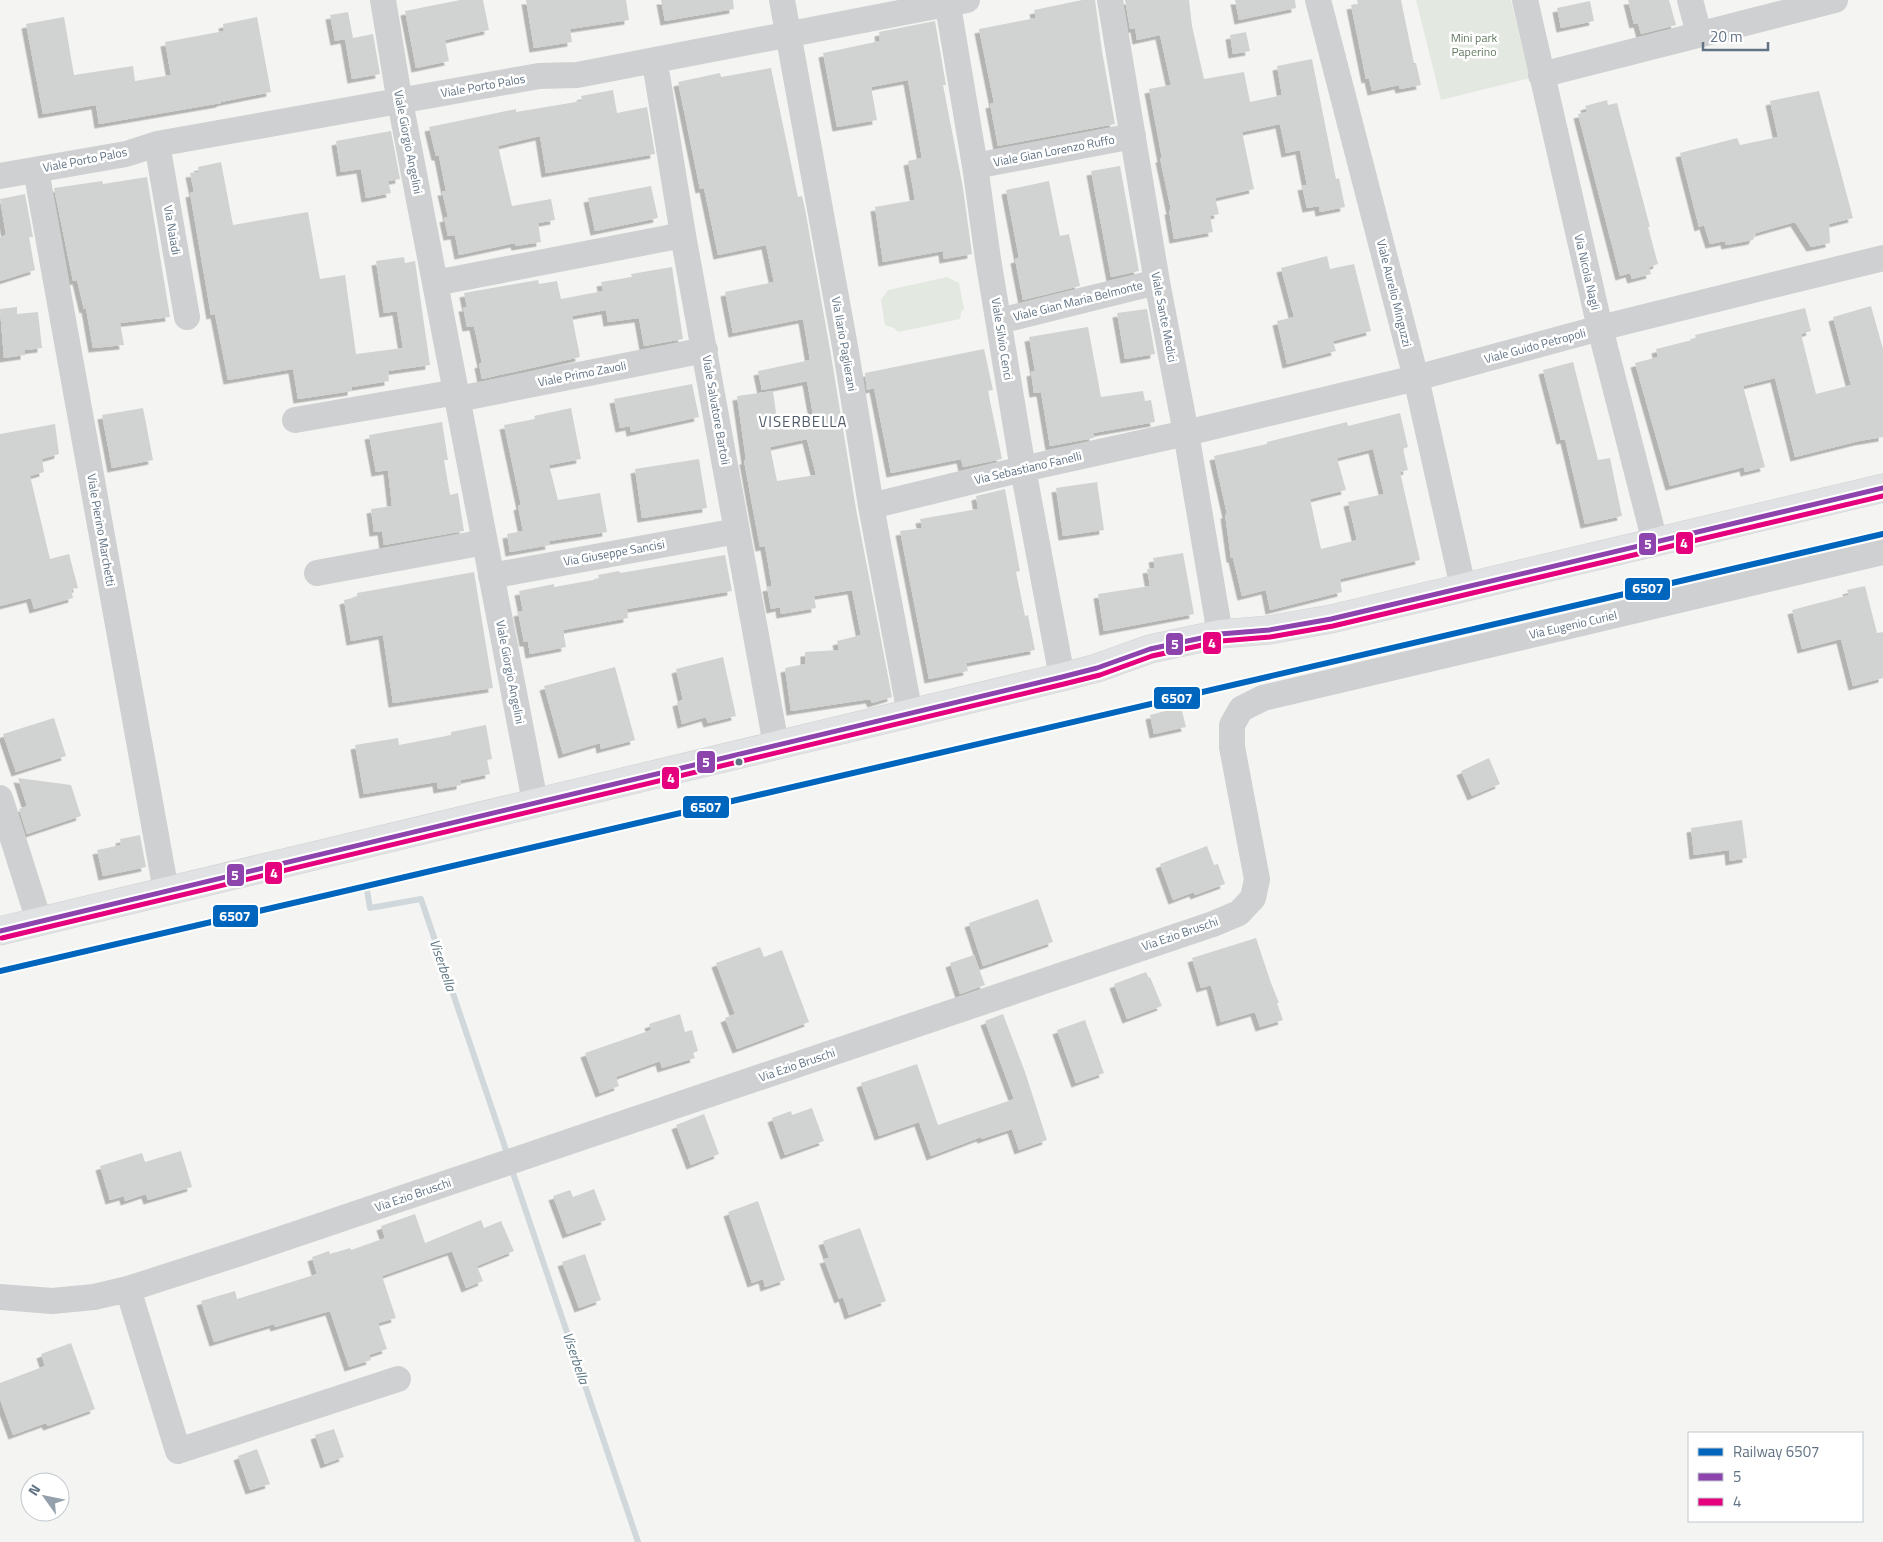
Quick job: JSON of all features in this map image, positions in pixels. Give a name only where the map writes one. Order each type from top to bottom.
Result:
[{"type":"street","name":"Viale Giorgio Angelini","points":[[383,0],[400,100],[535,802]]},
{"type":"street","name":"Via Ilario Paglierani","points":[[782,0],[871,506],[910,714]]},
{"type":"street","name":"Viale Sante Medici","points":[[1110,0],[1157,282],[1186,432],[1220,634]]},
{"type":"street","name":"Viale Aurelio Minguzzi","points":[[1318,0],[1416,378],[1463,587]]},
{"type":"street","name":"Via Nicola Nagli","points":[[1525,0],[1600,328],[1655,542]]},
{"type":"street","points":[[1690,0],[1699,34]]},
{"type":"street","points":[[1541,75],[1699,34],[1759,9],[1836,0]]},
{"type":"street","name":"Viale Porto Palos","points":[[0,176],[126,154],[157,144],[400,100],[539,76],[577,75],[954,1]]},
{"type":"street","name":"Viale Silvio Cenci","points":[[954,1],[975,166],[999,321],[1023,469],[1062,678]]},
{"type":"street","name":"Viale Salvatore Bartoli","points":[[657,76],[683,235],[776,745]]},
{"type":"street","name":"Viale Gian Lorenzo Ruffo","points":[[975,166],[1133,136]]},
{"type":"street","name":"Via Naiadi","points":[[157,144],[187,317]]},
{"type":"street","name":"Viale Pierino Marchetti","points":[[36,170],[166,891]]},
{"type":"street","points":[[435,283],[683,235]]},
{"type":"street","name":"Viale Guido Petropoli","points":[[1186,432],[1416,378],[1600,328],[1883,258]]},
{"type":"street","name":"Viale Gian Maria Belmonte","points":[[999,321],[1157,282]]},
{"type":"street","name":"Viale Primo Zavoli","points":[[458,396],[705,350]]},
{"type":"street","points":[[295,420],[458,396]]},
{"type":"street","name":"Via Sebastiano Fanelli","points":[[871,506],[1186,432]]},
{"type":"street","points":[[0,931],[535,802],[1062,678],[1150,649],[1220,634],[1269,630],[1331,619],[1883,488]]},
{"type":"street","name":"Via Giuseppe Sancisi","points":[[491,576],[737,531]]},
{"type":"street","points":[[317,573],[485,542]]},
{"type":"street","name":"Via Eugenio Curiel","points":[[1263,698],[1883,552]]},
{"type":"street","name":"Via Ezio Bruschi","points":[[0,1297],[52,1300],[94,1298],[128,1288],[259,1247],[1204,927],[1239,913],[1253,898],[1256,879],[1232,747],[1232,725],[1241,709],[1263,698]]},
{"type":"street","points":[[0,798],[39,921]]},
{"type":"street","points":[[128,1288],[178,1451],[398,1379]]},
{"type":"green space","name":"Mini park Paperino","points":[[1416,0],[1511,0],[1530,78],[1441,100]]},
{"type":"green space","points":[[947,277],[959,283],[964,309],[961,312],[960,319],[898,332],[894,328],[885,325],[881,300],[888,290]]},
{"type":"building","points":[[460,0],[483,0],[489,30],[445,40],[449,61],[416,68],[405,11]]},
{"type":"building","points":[[526,0],[626,0],[629,20],[570,29],[572,42],[534,48]]},
{"type":"building","points":[[661,0],[733,0],[734,9],[665,21]]},
{"type":"building","points":[[1082,0],[1095,0],[1115,124],[998,146],[990,104],[994,103],[979,29],[1036,18],[1034,10]]},
{"type":"building","points":[[1125,0],[1189,0],[1192,26],[1204,79],[1244,72],[1250,102],[1282,95],[1277,66],[1312,59],[1336,179],[1339,178],[1345,207],[1320,212],[1319,206],[1307,208],[1302,186],[1307,185],[1300,150],[1286,153],[1280,124],[1242,132],[1254,189],[1215,198],[1219,214],[1210,216],[1213,232],[1174,239],[1169,210],[1171,210],[1160,158],[1162,158],[1149,89],[1171,85],[1160,35],[1137,40],[1135,28],[1130,29]]},
{"type":"building","points":[[1235,0],[1295,0],[1296,8],[1239,20]]},
{"type":"building","points":[[1357,0],[1401,0],[1414,63],[1416,63],[1421,85],[1400,89],[1399,85],[1372,91],[1369,78],[1366,79],[1351,5],[1358,4]]},
{"type":"building","points":[[1628,0],[1669,0],[1676,25],[1641,34],[1638,23],[1634,24]]},
{"type":"building","points":[[1590,1],[1594,21],[1561,28],[1557,8]]},
{"type":"building","points":[[348,12],[353,38],[373,34],[380,74],[352,79],[345,39],[335,41],[330,15]]},
{"type":"building","points":[[64,17],[74,75],[133,66],[135,81],[171,75],[165,42],[224,31],[223,24],[257,17],[271,92],[221,103],[99,124],[96,105],[43,114],[26,24]]},
{"type":"building","points":[[935,21],[946,85],[943,85],[963,188],[972,254],[944,259],[943,251],[883,262],[875,207],[915,200],[908,161],[922,158],[908,80],[871,87],[877,120],[837,127],[823,53],[880,41],[879,32]]},
{"type":"building","points":[[1246,32],[1250,51],[1233,54],[1230,35]]},
{"type":"building","points":[[771,68],[798,197],[802,196],[831,355],[856,509],[892,697],[872,703],[870,699],[791,711],[785,668],[805,664],[805,652],[839,650],[837,641],[861,635],[852,590],[814,596],[816,608],[781,614],[780,607],[771,609],[767,587],[772,586],[765,546],[760,547],[751,499],[744,460],[746,460],[737,396],[773,391],[778,427],[814,420],[807,381],[762,390],[758,371],[810,360],[803,319],[733,333],[725,292],[774,282],[766,245],[718,255],[704,188],[700,189],[678,82],[720,73],[721,77]],"holes":[[[807,439],[816,475],[777,481],[770,447]]]},
{"type":"building","points":[[613,90],[617,113],[647,107],[655,154],[546,173],[540,136],[498,146],[512,206],[551,199],[555,220],[538,223],[541,242],[516,246],[515,243],[459,255],[455,235],[448,236],[444,218],[448,217],[442,191],[446,191],[439,156],[436,156],[429,127],[516,109],[516,112],[582,101],[581,96]]},
{"type":"building","points":[[1819,91],[1853,218],[1829,224],[1830,243],[1811,247],[1795,222],[1756,233],[1753,240],[1726,245],[1725,241],[1710,244],[1704,225],[1699,227],[1680,153],[1737,138],[1740,145],[1778,137],[1770,101]]},
{"type":"building","points":[[1607,100],[1608,105],[1617,103],[1658,264],[1649,267],[1651,274],[1632,279],[1630,273],[1620,276],[1578,114],[1587,112],[1585,106]]},
{"type":"building","points":[[391,131],[400,179],[388,181],[391,193],[366,198],[361,169],[341,172],[336,141]]},
{"type":"building","points":[[221,162],[233,225],[308,212],[320,279],[345,275],[356,354],[403,348],[397,311],[384,313],[376,261],[404,257],[405,263],[415,261],[430,365],[388,371],[389,381],[352,387],[352,391],[298,399],[293,369],[228,380],[215,314],[211,315],[190,193],[194,192],[190,173],[199,172],[198,167]]},
{"type":"building","points":[[1120,166],[1139,271],[1111,277],[1091,171]]},
{"type":"building","points":[[147,177],[170,317],[120,323],[124,345],[93,348],[86,308],[84,309],[77,280],[73,281],[54,188],[102,181],[103,184]]},
{"type":"building","points":[[1049,181],[1060,236],[1069,234],[1080,286],[1023,300],[1015,259],[1019,258],[1006,190]]},
{"type":"building","points":[[651,186],[658,218],[595,231],[588,198]]},
{"type":"building","points":[[25,194],[33,237],[29,237],[35,270],[0,281],[0,237],[6,235],[0,199]]},
{"type":"building","points":[[1327,256],[1330,269],[1354,264],[1371,331],[1333,341],[1336,351],[1287,364],[1277,321],[1294,317],[1281,268]]},
{"type":"building","points":[[672,267],[683,339],[644,346],[639,318],[608,322],[606,310],[572,316],[580,357],[482,379],[479,364],[482,363],[474,326],[467,327],[463,307],[467,307],[464,293],[538,280],[539,284],[557,281],[561,299],[603,291],[601,282],[632,277],[631,274]]},
{"type":"building","points":[[1871,306],[1883,349],[1883,437],[1795,457],[1775,378],[1743,386],[1765,467],[1745,472],[1744,467],[1670,486],[1635,363],[1658,357],[1656,349],[1696,339],[1695,335],[1805,308],[1811,331],[1801,334],[1816,394],[1851,385],[1833,317]]},
{"type":"building","points":[[17,307],[17,314],[38,312],[42,348],[25,350],[25,355],[4,358],[0,309]]},
{"type":"building","points":[[1147,309],[1155,354],[1125,359],[1117,313]]},
{"type":"building","points":[[1088,327],[1101,397],[1143,391],[1145,401],[1151,400],[1155,422],[1093,433],[1094,438],[1050,446],[1041,392],[1034,393],[1031,372],[1035,371],[1029,337]]},
{"type":"building","points":[[984,349],[993,390],[988,391],[1002,459],[963,467],[961,459],[891,473],[874,388],[867,390],[865,373]]},
{"type":"building","points":[[1573,362],[1598,460],[1610,458],[1622,516],[1585,524],[1565,439],[1561,440],[1543,370]]},
{"type":"building","points":[[692,384],[699,417],[631,432],[630,426],[620,428],[614,399]]},
{"type":"building","points":[[143,408],[153,460],[112,468],[102,415]]},
{"type":"building","points":[[571,408],[581,459],[549,465],[558,500],[600,493],[607,532],[549,541],[550,545],[510,552],[507,534],[523,531],[518,506],[521,505],[504,425],[535,419],[534,416]]},
{"type":"building","points":[[1400,413],[1408,447],[1403,449],[1408,470],[1400,472],[1420,560],[1340,579],[1342,592],[1270,610],[1266,590],[1242,596],[1233,558],[1231,558],[1225,514],[1227,514],[1214,456],[1267,444],[1267,442],[1347,422],[1348,426]],"holes":[[[1373,449],[1384,494],[1348,502],[1357,540],[1321,549],[1310,499],[1346,490],[1337,458]]]},
{"type":"building","points":[[442,422],[448,460],[444,460],[450,495],[458,493],[464,531],[384,545],[382,531],[374,532],[371,509],[392,506],[388,470],[376,472],[369,435]]},
{"type":"building","points":[[55,424],[59,454],[42,459],[44,472],[30,476],[50,559],[69,554],[78,588],[71,589],[73,598],[34,609],[31,598],[0,606],[0,434]]},
{"type":"building","points":[[699,459],[707,508],[642,518],[635,469]]},
{"type":"building","points":[[1097,482],[1104,530],[1063,536],[1056,488]]},
{"type":"building","points":[[1005,489],[1020,571],[1016,572],[1025,616],[1028,615],[1035,650],[966,663],[968,671],[929,679],[900,531],[922,528],[920,519],[978,509],[976,496]]},
{"type":"building","points":[[1183,553],[1194,614],[1104,631],[1098,594],[1150,586],[1147,569],[1155,568],[1153,558]]},
{"type":"building","points":[[725,555],[732,591],[627,609],[628,618],[563,630],[566,647],[530,654],[528,642],[524,642],[518,612],[523,611],[519,591],[554,584],[554,587],[599,579],[598,575],[619,571],[620,573]]},
{"type":"building","points":[[474,572],[493,688],[393,703],[383,635],[351,641],[344,600],[357,597],[357,593]]},
{"type":"building","points":[[1865,586],[1877,633],[1883,632],[1883,678],[1853,686],[1841,639],[1802,649],[1792,610],[1849,595],[1847,590]]},
{"type":"building","points":[[723,657],[736,716],[708,723],[706,717],[682,724],[677,702],[683,700],[676,669]]},
{"type":"building","points":[[615,667],[635,740],[601,749],[600,743],[563,754],[544,686]]},
{"type":"building","points":[[1181,707],[1186,727],[1154,734],[1150,715]]},
{"type":"building","points":[[54,718],[66,756],[16,772],[3,734]]},
{"type":"building","points":[[486,725],[492,759],[487,760],[490,774],[461,780],[461,785],[438,789],[437,782],[364,794],[355,745],[398,738],[399,745],[451,735],[451,732]]},
{"type":"building","points":[[1489,758],[1500,784],[1472,796],[1461,771]]},
{"type":"building","points":[[18,778],[71,785],[81,816],[27,834],[19,809],[27,806]]},
{"type":"building","points":[[1742,820],[1747,858],[1730,861],[1729,850],[1694,855],[1691,828]]},
{"type":"building","points":[[140,835],[146,867],[103,876],[97,850],[121,845],[120,839]]},
{"type":"building","points":[[1207,846],[1214,865],[1218,864],[1225,884],[1195,895],[1194,892],[1173,900],[1160,864]]},
{"type":"building","points":[[1038,899],[1053,942],[983,966],[969,923]]},
{"type":"building","points":[[1256,938],[1279,1003],[1277,1003],[1283,1020],[1260,1027],[1255,1012],[1221,1022],[1211,985],[1201,988],[1192,958]]},
{"type":"building","points":[[760,947],[764,957],[782,950],[809,1022],[737,1049],[725,1018],[735,1014],[716,963]]},
{"type":"building","points":[[974,955],[985,985],[960,994],[950,963]]},
{"type":"building","points":[[1146,972],[1162,1006],[1127,1019],[1114,984]]},
{"type":"building","points":[[680,1014],[685,1032],[692,1030],[698,1051],[693,1053],[695,1058],[662,1068],[660,1061],[616,1077],[619,1086],[600,1093],[585,1053],[651,1030],[649,1024]]},
{"type":"building","points":[[1003,1014],[1025,1072],[1047,1140],[1019,1150],[1012,1129],[982,1139],[981,1137],[931,1156],[919,1122],[879,1136],[861,1083],[917,1064],[938,1125],[1014,1099],[985,1021]]},
{"type":"building","points":[[1085,1020],[1104,1073],[1076,1083],[1057,1030]]},
{"type":"building","points":[[812,1108],[824,1141],[785,1155],[772,1118],[791,1111],[792,1115]]},
{"type":"building","points":[[704,1114],[719,1154],[691,1165],[676,1125]]},
{"type":"building","points":[[181,1151],[192,1187],[148,1200],[146,1194],[125,1201],[124,1196],[110,1200],[100,1166],[142,1153],[145,1162]]},
{"type":"building","points":[[594,1189],[606,1220],[567,1234],[553,1196],[570,1190],[573,1197]]},
{"type":"building","points":[[758,1201],[785,1280],[765,1287],[763,1279],[752,1283],[728,1212]]},
{"type":"building","points":[[415,1214],[425,1243],[481,1220],[484,1228],[501,1221],[514,1251],[477,1266],[483,1281],[466,1288],[452,1251],[382,1276],[396,1318],[378,1323],[387,1349],[369,1355],[371,1360],[349,1367],[330,1311],[275,1327],[274,1324],[214,1342],[201,1301],[235,1291],[237,1299],[317,1274],[312,1257],[329,1251],[330,1254],[350,1248],[351,1250],[385,1238],[381,1226]]},
{"type":"building","points":[[860,1228],[886,1301],[849,1315],[843,1297],[839,1299],[824,1259],[829,1258],[823,1241]]},
{"type":"building","points":[[585,1254],[601,1300],[579,1308],[562,1262]]},
{"type":"building","points":[[71,1343],[95,1409],[48,1426],[46,1423],[13,1435],[0,1399],[0,1383],[45,1366],[41,1354]]},
{"type":"building","points":[[334,1429],[344,1457],[325,1464],[315,1435]]},
{"type":"building","points":[[257,1449],[270,1484],[250,1490],[238,1456]]},
{"type":"waterway","name":"Viserbella","points":[[367,890],[370,908],[421,899],[507,1153]]},
{"type":"waterway","name":"Viserbella","points":[[513,1173],[638,1542]]},
{"type":"rail line","name":"6507","points":[[0,971],[1883,534]]},
{"type":"transit line","name":"5","points":[[0,931],[1062,677],[1097,668],[1150,649],[1220,634],[1269,630],[1331,619],[1883,488]]},
{"type":"transit line","name":"4","points":[[2,938],[1064,684],[1100,675],[1152,656],[1221,641],[1270,637],[1333,626],[1883,496]]},
{"type":"district","name":"VISERBELLA","points":[[803,422]]}]
